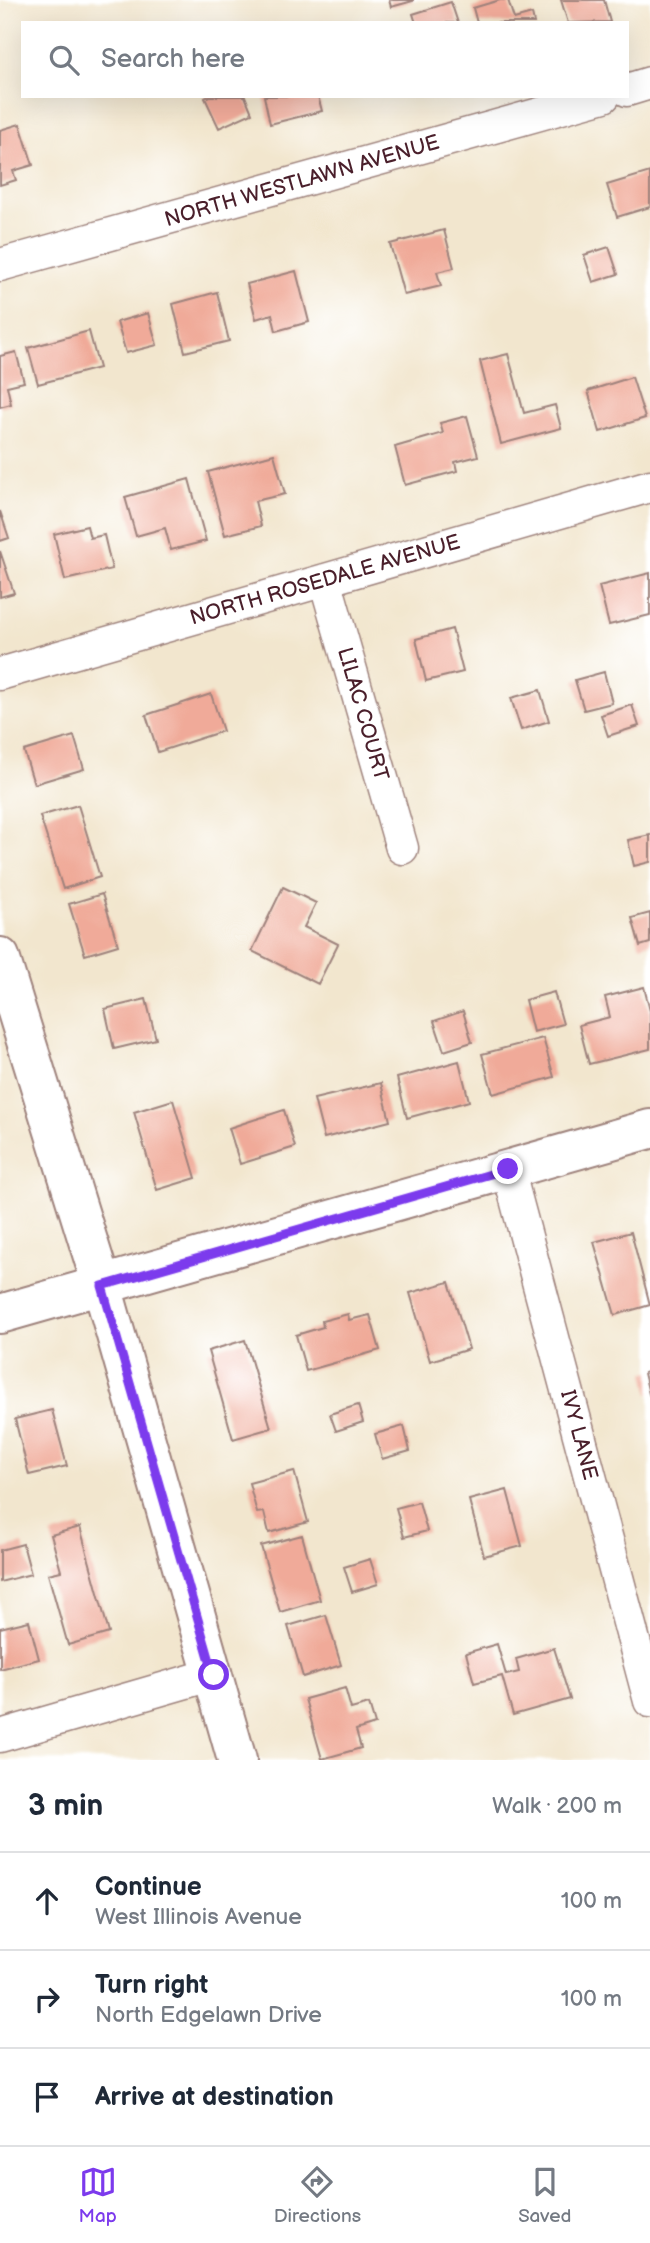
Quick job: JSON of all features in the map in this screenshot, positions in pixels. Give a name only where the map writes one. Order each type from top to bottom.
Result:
[{"type":"street","points":[[629,89],[650,83]]},
{"type":"street","name":"NORTH WESTLAWN AVENUE","points":[[0,265],[597,98]]},
{"type":"street","name":"NORTH ROSEDALE AVENUE","points":[[0,674],[650,486]]},
{"type":"street","name":"LILAC COURT","points":[[325,580],[402,848]]},
{"type":"street","points":[[0,957],[102,1286],[237,1760]]},
{"type":"street","points":[[0,1314],[650,1129]]},
{"type":"street","name":"IVY LANE","points":[[508,1169],[650,1701]]},
{"type":"street","points":[[0,1736],[214,1675]]},
{"type":"building","points":[[389,0],[413,0],[413,1],[391,7]]},
{"type":"building","points":[[508,0],[514,19],[532,14],[534,21],[476,21],[473,8]]},
{"type":"building","points":[[561,0],[604,0],[610,21],[567,21]]},
{"type":"building","points":[[451,2],[457,21],[415,21],[413,14]]},
{"type":"building","points":[[205,98],[246,98],[252,113],[219,128]]},
{"type":"building","points":[[264,98],[319,98],[322,111],[270,124]]},
{"type":"building","points":[[20,124],[33,165],[13,171],[16,180],[0,185],[0,130]]},
{"type":"building","points":[[650,172],[650,207],[617,217],[607,185]]},
{"type":"building","points":[[444,230],[454,268],[437,272],[441,286],[404,295],[390,244]]},
{"type":"building","points":[[609,247],[618,274],[593,282],[584,255]]},
{"type":"building","points":[[296,271],[309,322],[276,331],[272,314],[256,319],[247,284]]},
{"type":"building","points":[[217,292],[229,341],[185,352],[173,304]]},
{"type":"building","points":[[148,313],[157,345],[126,353],[117,322]]},
{"type":"building","points":[[89,331],[99,368],[38,384],[28,348]]},
{"type":"building","points":[[16,352],[24,382],[7,386],[11,404],[0,407],[0,356]]},
{"type":"building","points":[[508,354],[524,413],[555,405],[561,428],[501,444],[480,361]]},
{"type":"building","points":[[632,377],[645,418],[600,432],[588,391]]},
{"type":"building","points":[[467,416],[478,456],[455,462],[457,471],[405,485],[395,447],[443,433],[440,423]]},
{"type":"building","points":[[274,454],[285,494],[255,501],[261,526],[225,535],[208,472]]},
{"type":"building","points":[[189,479],[206,541],[171,550],[165,528],[136,536],[125,497]]},
{"type":"building","points":[[0,511],[9,538],[0,541]]},
{"type":"building","points":[[87,526],[90,538],[104,535],[112,569],[65,580],[54,534]]},
{"type":"building","points":[[0,551],[14,593],[0,597]]},
{"type":"building","points":[[650,573],[650,615],[609,625],[599,586]]},
{"type":"building","points":[[452,629],[463,672],[426,681],[416,639]]},
{"type":"building","points":[[604,672],[612,703],[584,710],[575,680]]},
{"type":"building","points":[[540,690],[549,721],[521,730],[511,698]]},
{"type":"building","points":[[211,694],[223,731],[158,752],[146,715]]},
{"type":"building","points":[[632,705],[639,726],[608,736],[601,715]]},
{"type":"building","points":[[74,736],[84,769],[34,784],[24,751]]},
{"type":"building","points":[[78,805],[100,877],[63,889],[40,816]]},
{"type":"building","points":[[650,835],[650,862],[634,866],[628,840]]},
{"type":"building","points":[[283,887],[316,903],[304,927],[338,944],[318,984],[252,951]]},
{"type":"building","points":[[102,894],[118,945],[85,955],[69,904]]},
{"type":"building","points":[[650,913],[650,943],[640,946],[632,918]]},
{"type":"building","points":[[644,987],[650,1011],[650,1049],[589,1064],[579,1025],[610,1017],[605,997]]},
{"type":"building","points":[[554,992],[563,1024],[533,1032],[525,1000]]},
{"type":"building","points":[[146,999],[156,1039],[114,1049],[105,1009]]},
{"type":"building","points":[[463,1011],[472,1042],[444,1051],[434,1021]]},
{"type":"building","points":[[543,1038],[554,1077],[493,1094],[482,1054]]},
{"type":"building","points":[[459,1061],[469,1101],[407,1118],[397,1078]]},
{"type":"building","points":[[381,1083],[390,1121],[324,1138],[314,1099]]},
{"type":"building","points":[[173,1100],[196,1178],[157,1190],[134,1112]]},
{"type":"building","points":[[284,1110],[295,1147],[240,1164],[229,1128]]},
{"type":"building","points":[[631,1232],[650,1305],[615,1315],[594,1242]]},
{"type":"building","points":[[449,1282],[469,1349],[430,1361],[410,1293]]},
{"type":"building","points":[[348,1314],[349,1320],[370,1315],[380,1350],[306,1371],[296,1335],[323,1327],[322,1321]]},
{"type":"building","points":[[245,1340],[271,1428],[233,1439],[208,1351]]},
{"type":"building","points":[[650,1371],[650,1393],[649,1394],[644,1373]]},
{"type":"building","points":[[358,1405],[363,1422],[336,1431],[330,1414]]},
{"type":"building","points":[[52,1410],[67,1466],[29,1475],[15,1419]]},
{"type":"building","points":[[404,1426],[410,1451],[382,1459],[375,1434]]},
{"type":"building","points":[[294,1471],[308,1522],[269,1533],[264,1512],[257,1513],[249,1483]]},
{"type":"building","points":[[507,1490],[522,1546],[484,1556],[469,1500]]},
{"type":"building","points":[[419,1502],[427,1531],[404,1537],[396,1508]]},
{"type":"building","points":[[80,1527],[109,1633],[68,1645],[48,1574],[61,1571],[51,1535]]},
{"type":"building","points":[[302,1535],[320,1600],[280,1612],[261,1546]]},
{"type":"building","points":[[23,1544],[31,1574],[0,1582],[0,1550]]},
{"type":"building","points":[[370,1559],[378,1584],[352,1592],[344,1567]]},
{"type":"building","points":[[326,1615],[341,1665],[303,1677],[288,1626]]},
{"type":"building","points":[[29,1621],[39,1659],[0,1669],[0,1628]]},
{"type":"building","points":[[497,1644],[506,1675],[519,1672],[516,1659],[554,1648],[570,1699],[513,1715],[502,1676],[474,1683],[466,1653]]},
{"type":"building","points":[[345,1688],[351,1709],[369,1704],[375,1724],[356,1730],[361,1748],[322,1759],[305,1699]]},
{"type":"route","points":[[214,1675],[102,1286],[508,1169]]}]
